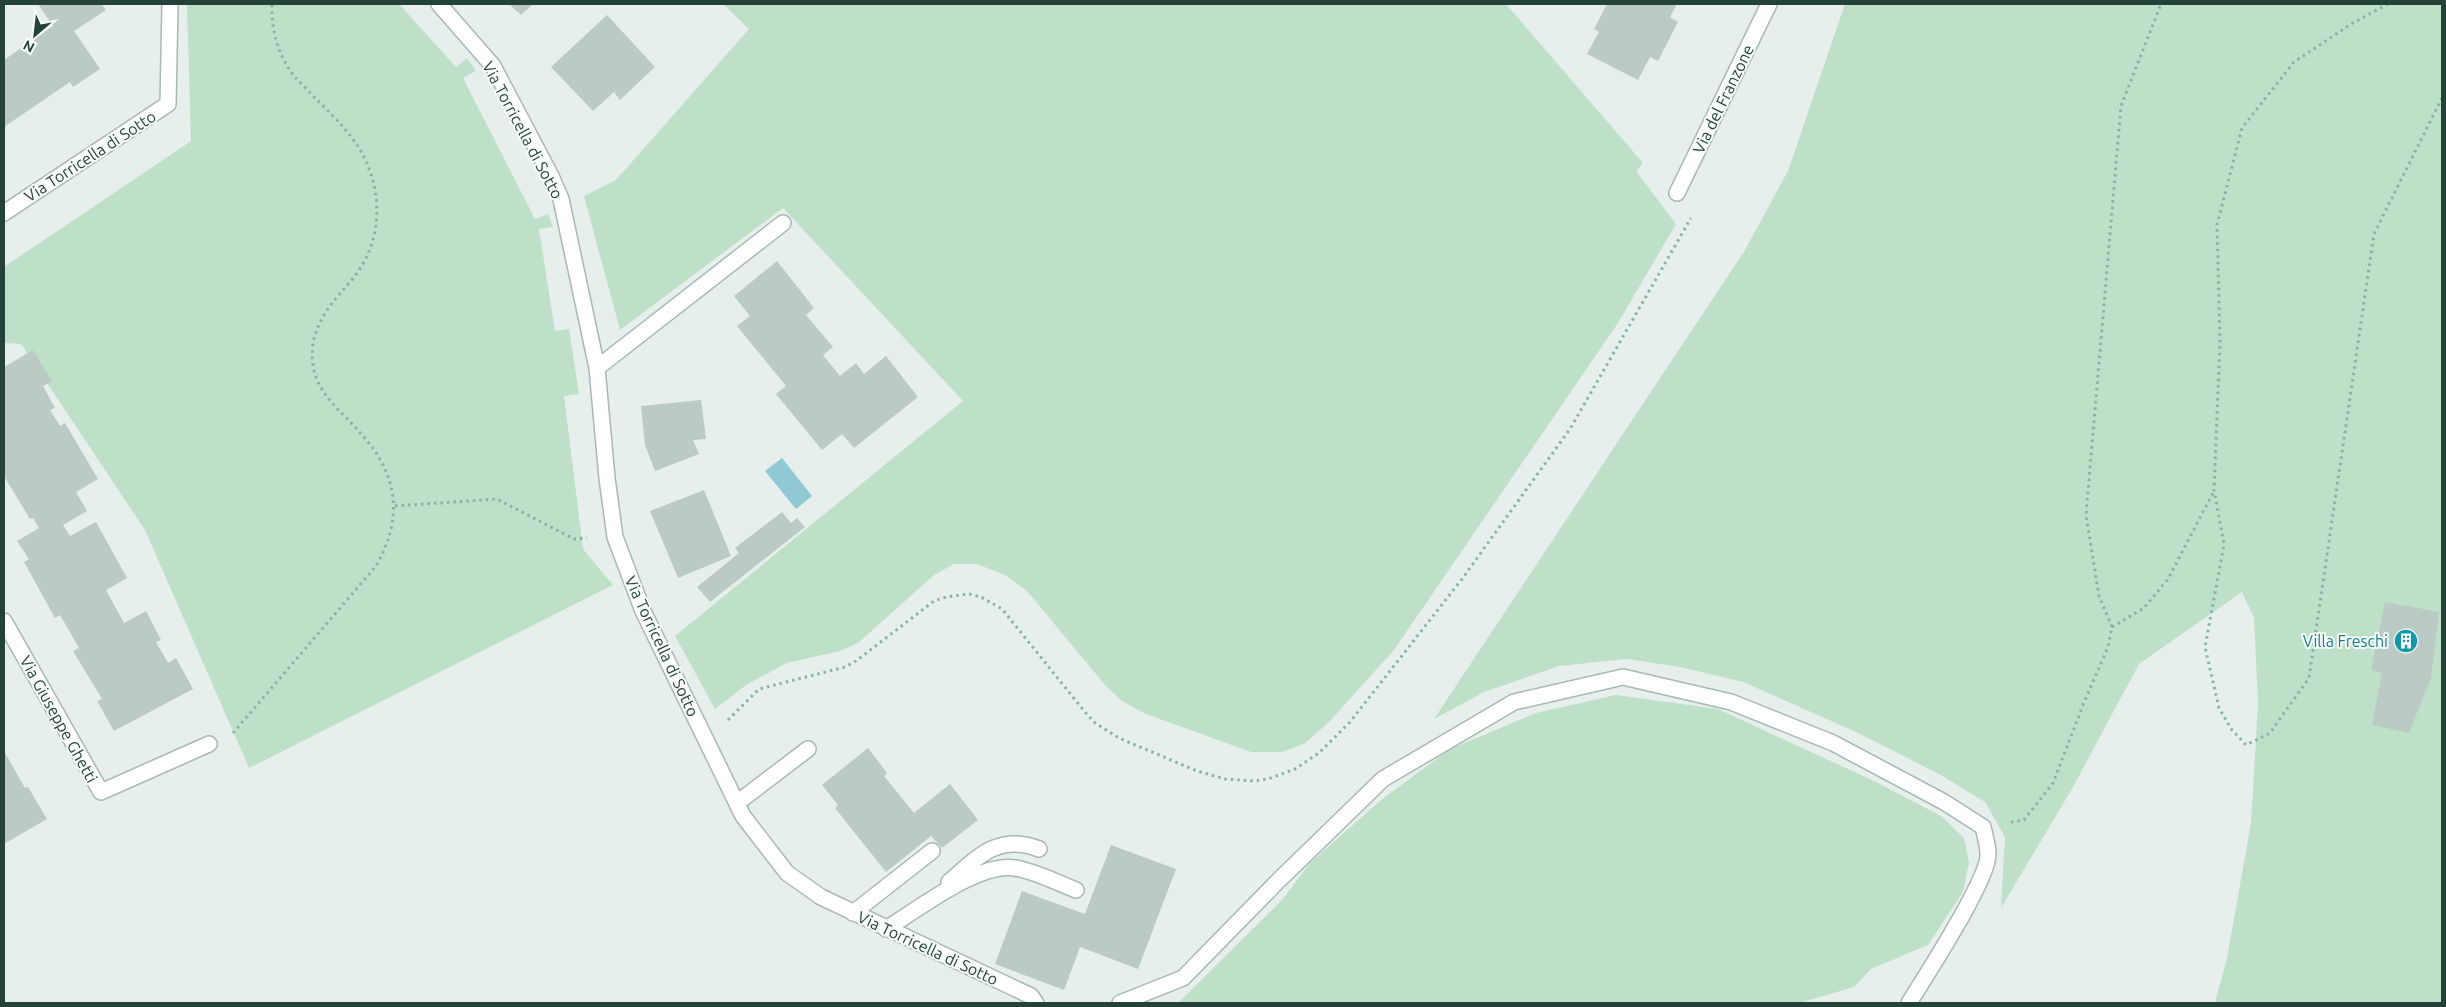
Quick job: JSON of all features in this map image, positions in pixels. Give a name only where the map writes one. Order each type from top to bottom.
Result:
[{"type":"street","name":"Via Torricella di Sotto","points":[[4,213],[168,104],[170,4]]},
{"type":"street","name":"Via Torricella di Sotto","points":[[439,4],[493,66],[551,176],[561,199],[597,368],[607,478],[616,536],[643,611],[737,803],[761,842],[787,873],[821,897],[1031,996],[1036,1003]]},
{"type":"street","name":"Via del Franzone","points":[[1677,193],[1768,4]]},
{"type":"street","points":[[597,368],[783,223]]},
{"type":"street","name":"Via Giuseppe Ghetti","points":[[4,620],[101,792],[209,744]]},
{"type":"street","points":[[1120,1003],[1183,978],[1278,881],[1383,779],[1514,702],[1622,677],[1731,702],[1833,743],[1944,802],[1983,827],[1988,855],[1983,873],[1944,947],[1910,1003]]},
{"type":"street","points":[[737,803],[808,749]]},
{"type":"street","points":[[926,903],[982,854],[1007,843],[1022,842],[1039,849]]},
{"type":"street","points":[[853,913],[932,852]]},
{"type":"street","points":[[886,929],[960,881],[993,871],[1014,868],[1076,890]]},
{"type":"path","points":[[209,744],[233,734],[376,566],[390,537],[395,506],[390,482],[380,460],[362,434],[338,410],[318,382],[312,353],[313,338],[318,324],[327,308],[360,268],[368,253],[377,221],[376,189],[371,173],[356,144],[285,64],[275,38],[272,4]]},
{"type":"path","points":[[1983,827],[2024,820],[2054,783],[2085,700],[2108,647],[2112,627],[2099,596],[2086,516],[2120,106],[2161,4]]},
{"type":"path","points":[[2388,4],[2351,24],[2294,62],[2242,128],[2217,225],[2220,342],[2214,490],[2224,544],[2205,647],[2219,708],[2232,730],[2246,745],[2270,733],[2309,678],[2332,533],[2374,234],[2442,98]]},
{"type":"path","points":[[742,704],[755,692],[768,685],[845,667],[856,662],[934,601],[946,597],[969,594],[981,597],[1002,609],[1085,712],[1106,731],[1197,771],[1225,779],[1253,781],[1268,779],[1295,769],[1319,753],[1350,722],[1462,578],[1570,429],[1689,225]]},
{"type":"path","points":[[2112,627],[2144,608],[2168,580],[2214,490]]},
{"type":"path","points":[[395,506],[496,499],[574,539],[616,536]]},
{"type":"green space","points":[[187,4],[399,4],[456,67],[467,58],[476,71],[463,78],[535,219],[548,214],[553,227],[539,229],[555,331],[569,329],[579,394],[564,396],[583,549],[613,585],[249,768],[145,530],[21,344],[4,343],[4,267],[191,141]]},
{"type":"green space","points":[[723,4],[1506,4],[1643,163],[1636,171],[1676,224],[1618,323],[1394,650],[1330,721],[1304,744],[1282,752],[1251,752],[1146,714],[1122,701],[1106,686],[1027,591],[1005,575],[977,564],[954,564],[934,575],[858,643],[840,651],[787,663],[746,685],[715,709],[675,636],[963,401],[783,208],[620,330],[584,196],[616,180],[749,29]]},
{"type":"green space","points":[[1845,4],[2442,4],[2442,1003],[2215,1003],[2227,958],[2251,823],[2258,705],[2254,618],[2242,592],[2139,664],[2073,787],[2001,908],[2005,837],[1985,802],[1939,774],[1856,732],[1743,682],[1680,667],[1627,659],[1559,666],[1484,692],[1434,719],[1745,250],[1788,171]]},
{"type":"green space","points":[[1616,695],[1718,709],[1876,782],[1941,816],[1964,838],[1969,862],[1963,892],[1928,945],[1871,969],[1854,987],[1799,1003],[1178,1003],[1282,900],[1310,863],[1381,800],[1450,749],[1536,713]]},
{"type":"water","points":[[782,458],[812,496],[796,509],[765,471]]},
{"type":"building","points":[[38,4],[101,4],[106,10],[74,31],[100,69],[73,87],[70,82],[4,127],[4,60],[53,26]]},
{"type":"building","points":[[509,4],[533,4],[521,15]]},
{"type":"building","points":[[1607,4],[1677,4],[1670,17],[1678,22],[1658,61],[1650,57],[1638,80],[1587,54],[1599,32],[1594,29]]},
{"type":"building","points":[[607,15],[655,67],[620,100],[614,92],[593,111],[551,67]]},
{"type":"building","points":[[777,261],[814,308],[806,315],[833,347],[823,355],[840,376],[856,363],[864,374],[886,356],[918,397],[854,448],[842,434],[822,450],[776,394],[786,386],[737,326],[750,316],[734,296]]},
{"type":"building","points":[[33,350],[52,381],[43,386],[55,408],[50,410],[60,426],[65,423],[98,479],[76,492],[87,511],[63,525],[70,536],[96,522],[127,578],[106,590],[124,623],[146,611],[161,640],[156,642],[168,663],[176,658],[193,689],[114,731],[97,701],[102,699],[73,651],[79,648],[60,615],[55,618],[24,562],[29,559],[17,541],[39,528],[33,518],[30,519],[4,476],[4,367]]},
{"type":"building","points":[[701,400],[706,439],[693,440],[699,454],[655,471],[645,445],[641,406]]},
{"type":"building","points":[[704,490],[731,556],[678,578],[650,511]]},
{"type":"building","points":[[782,512],[791,523],[797,518],[805,527],[710,602],[697,587],[739,553],[735,548]]},
{"type":"building","name":"Villa Freschi","points":[[2385,602],[2439,612],[2431,678],[2409,733],[2372,725],[2382,673],[2371,670]]},
{"type":"building","points":[[868,748],[887,773],[884,776],[914,813],[950,784],[978,820],[942,848],[931,836],[886,872],[835,808],[838,805],[822,785]]},
{"type":"building","points":[[4,751],[25,788],[28,787],[47,819],[4,844]]},
{"type":"building","points":[[1111,845],[1176,869],[1138,969],[1080,947],[1064,990],[995,964],[1022,891],[1085,914]]},
{"type":"place","name":"Villa Freschi","points":[[2406,641]]}]
